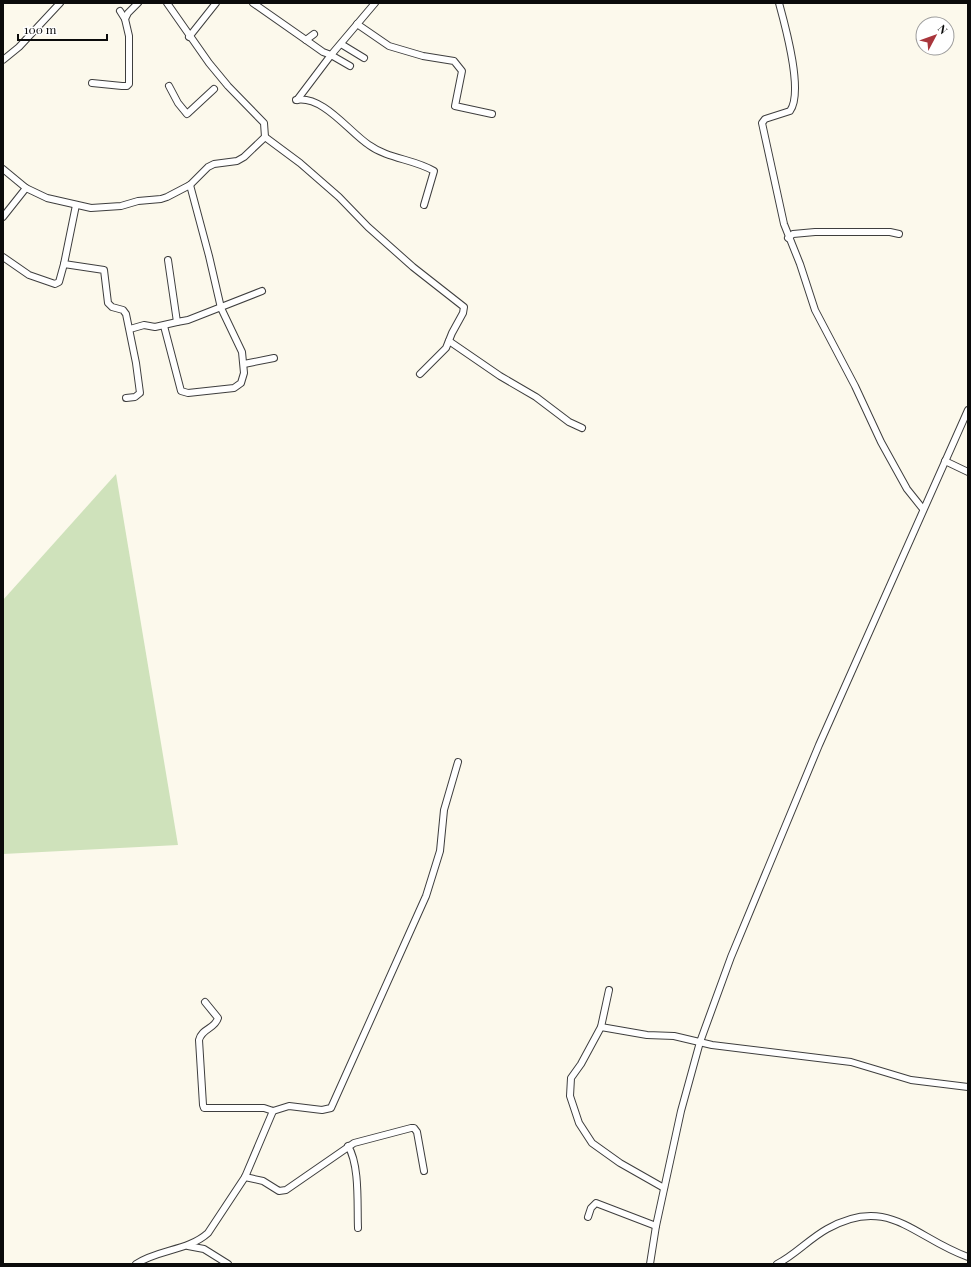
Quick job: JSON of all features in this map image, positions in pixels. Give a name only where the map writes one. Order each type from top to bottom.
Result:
[{"type":"street","points":[[3,59],[19,47],[60,3]]},
{"type":"street","points":[[126,19],[128,13],[138,3]]},
{"type":"street","points":[[3,169],[26,188],[47,198],[76,205],[104,208],[121,206],[138,201],[161,200],[190,185],[208,167],[214,164],[237,161],[254,149],[265,137],[264,123],[228,86],[190,37],[167,3]]},
{"type":"street","points":[[190,37],[216,3]]},
{"type":"street","points":[[252,3],[323,52],[332,55],[350,66]]},
{"type":"street","points":[[375,3],[297,100],[302,99],[313,101],[342,122],[370,146],[434,171],[424,205]]},
{"type":"street","points":[[779,3],[793,58],[794,104],[790,111],[765,119],[762,123],[788,238],[800,264],[814,310],[855,386],[881,442],[907,489],[923,509]]},
{"type":"street","points":[[92,83],[127,86],[129,84],[129,36],[126,19],[120,11]]},
{"type":"street","points":[[357,24],[389,46],[423,56],[454,61],[462,71],[455,106],[492,114]]},
{"type":"street","points":[[306,40],[314,34]]},
{"type":"street","points":[[341,44],[364,58]]},
{"type":"street","points":[[168,86],[178,103],[187,114],[214,89]]},
{"type":"street","points":[[265,137],[300,163],[339,197],[368,227],[413,267],[464,307],[464,313],[452,333],[446,348],[420,374]]},
{"type":"street","points":[[164,326],[179,388],[184,393],[227,389],[238,386],[244,379],[244,364],[240,345],[221,308],[210,256],[190,185]]},
{"type":"street","points":[[3,217],[26,188]]},
{"type":"street","points":[[3,257],[29,276],[55,284],[60,279],[64,264],[76,205]]},
{"type":"street","points":[[788,238],[793,234],[816,232],[890,232],[899,234]]},
{"type":"street","points":[[168,260],[176,322]]},
{"type":"street","points":[[64,264],[104,270],[108,303],[112,307],[123,310],[130,329],[140,393],[135,397],[126,398]]},
{"type":"street","points":[[130,329],[144,325],[155,327],[164,326],[188,320],[262,291]]},
{"type":"street","points":[[449,341],[482,365],[536,397],[569,422],[582,428]]},
{"type":"street","points":[[244,364],[274,358]]},
{"type":"street","points":[[650,1264],[664,1188],[700,1042],[731,957],[787,821],[923,509],[968,410]]},
{"type":"street","points":[[945,461],[968,472]]},
{"type":"street","points":[[205,1002],[218,1018],[216,1023],[202,1032],[199,1040],[203,1105],[208,1109],[264,1108],[273,1110],[289,1106],[322,1110],[332,1106],[364,1031],[426,896],[440,851],[444,810],[458,762]]},
{"type":"street","points":[[608,990],[601,1027],[582,1064],[571,1078],[569,1085],[570,1096],[579,1123],[585,1135],[603,1152],[664,1188]]},
{"type":"street","points":[[601,1027],[647,1035],[674,1036],[712,1045],[851,1062],[910,1080],[968,1087]]},
{"type":"street","points":[[136,1264],[157,1254],[188,1246],[200,1240],[208,1233],[245,1177],[273,1110]]},
{"type":"street","points":[[245,1177],[258,1179],[282,1191],[348,1146],[360,1141],[414,1128],[417,1132],[424,1171]]},
{"type":"street","points":[[348,1146],[353,1156],[355,1167],[358,1228]]},
{"type":"street","points":[[588,1217],[591,1208],[596,1203],[656,1226]]},
{"type":"street","points":[[777,1264],[827,1229],[848,1220],[865,1216],[882,1216],[905,1224],[954,1252],[968,1256]]},
{"type":"street","points":[[188,1246],[204,1250],[228,1264]]},
{"type":"green space","points":[[116,474],[178,845],[3,854],[3,600]]}]
